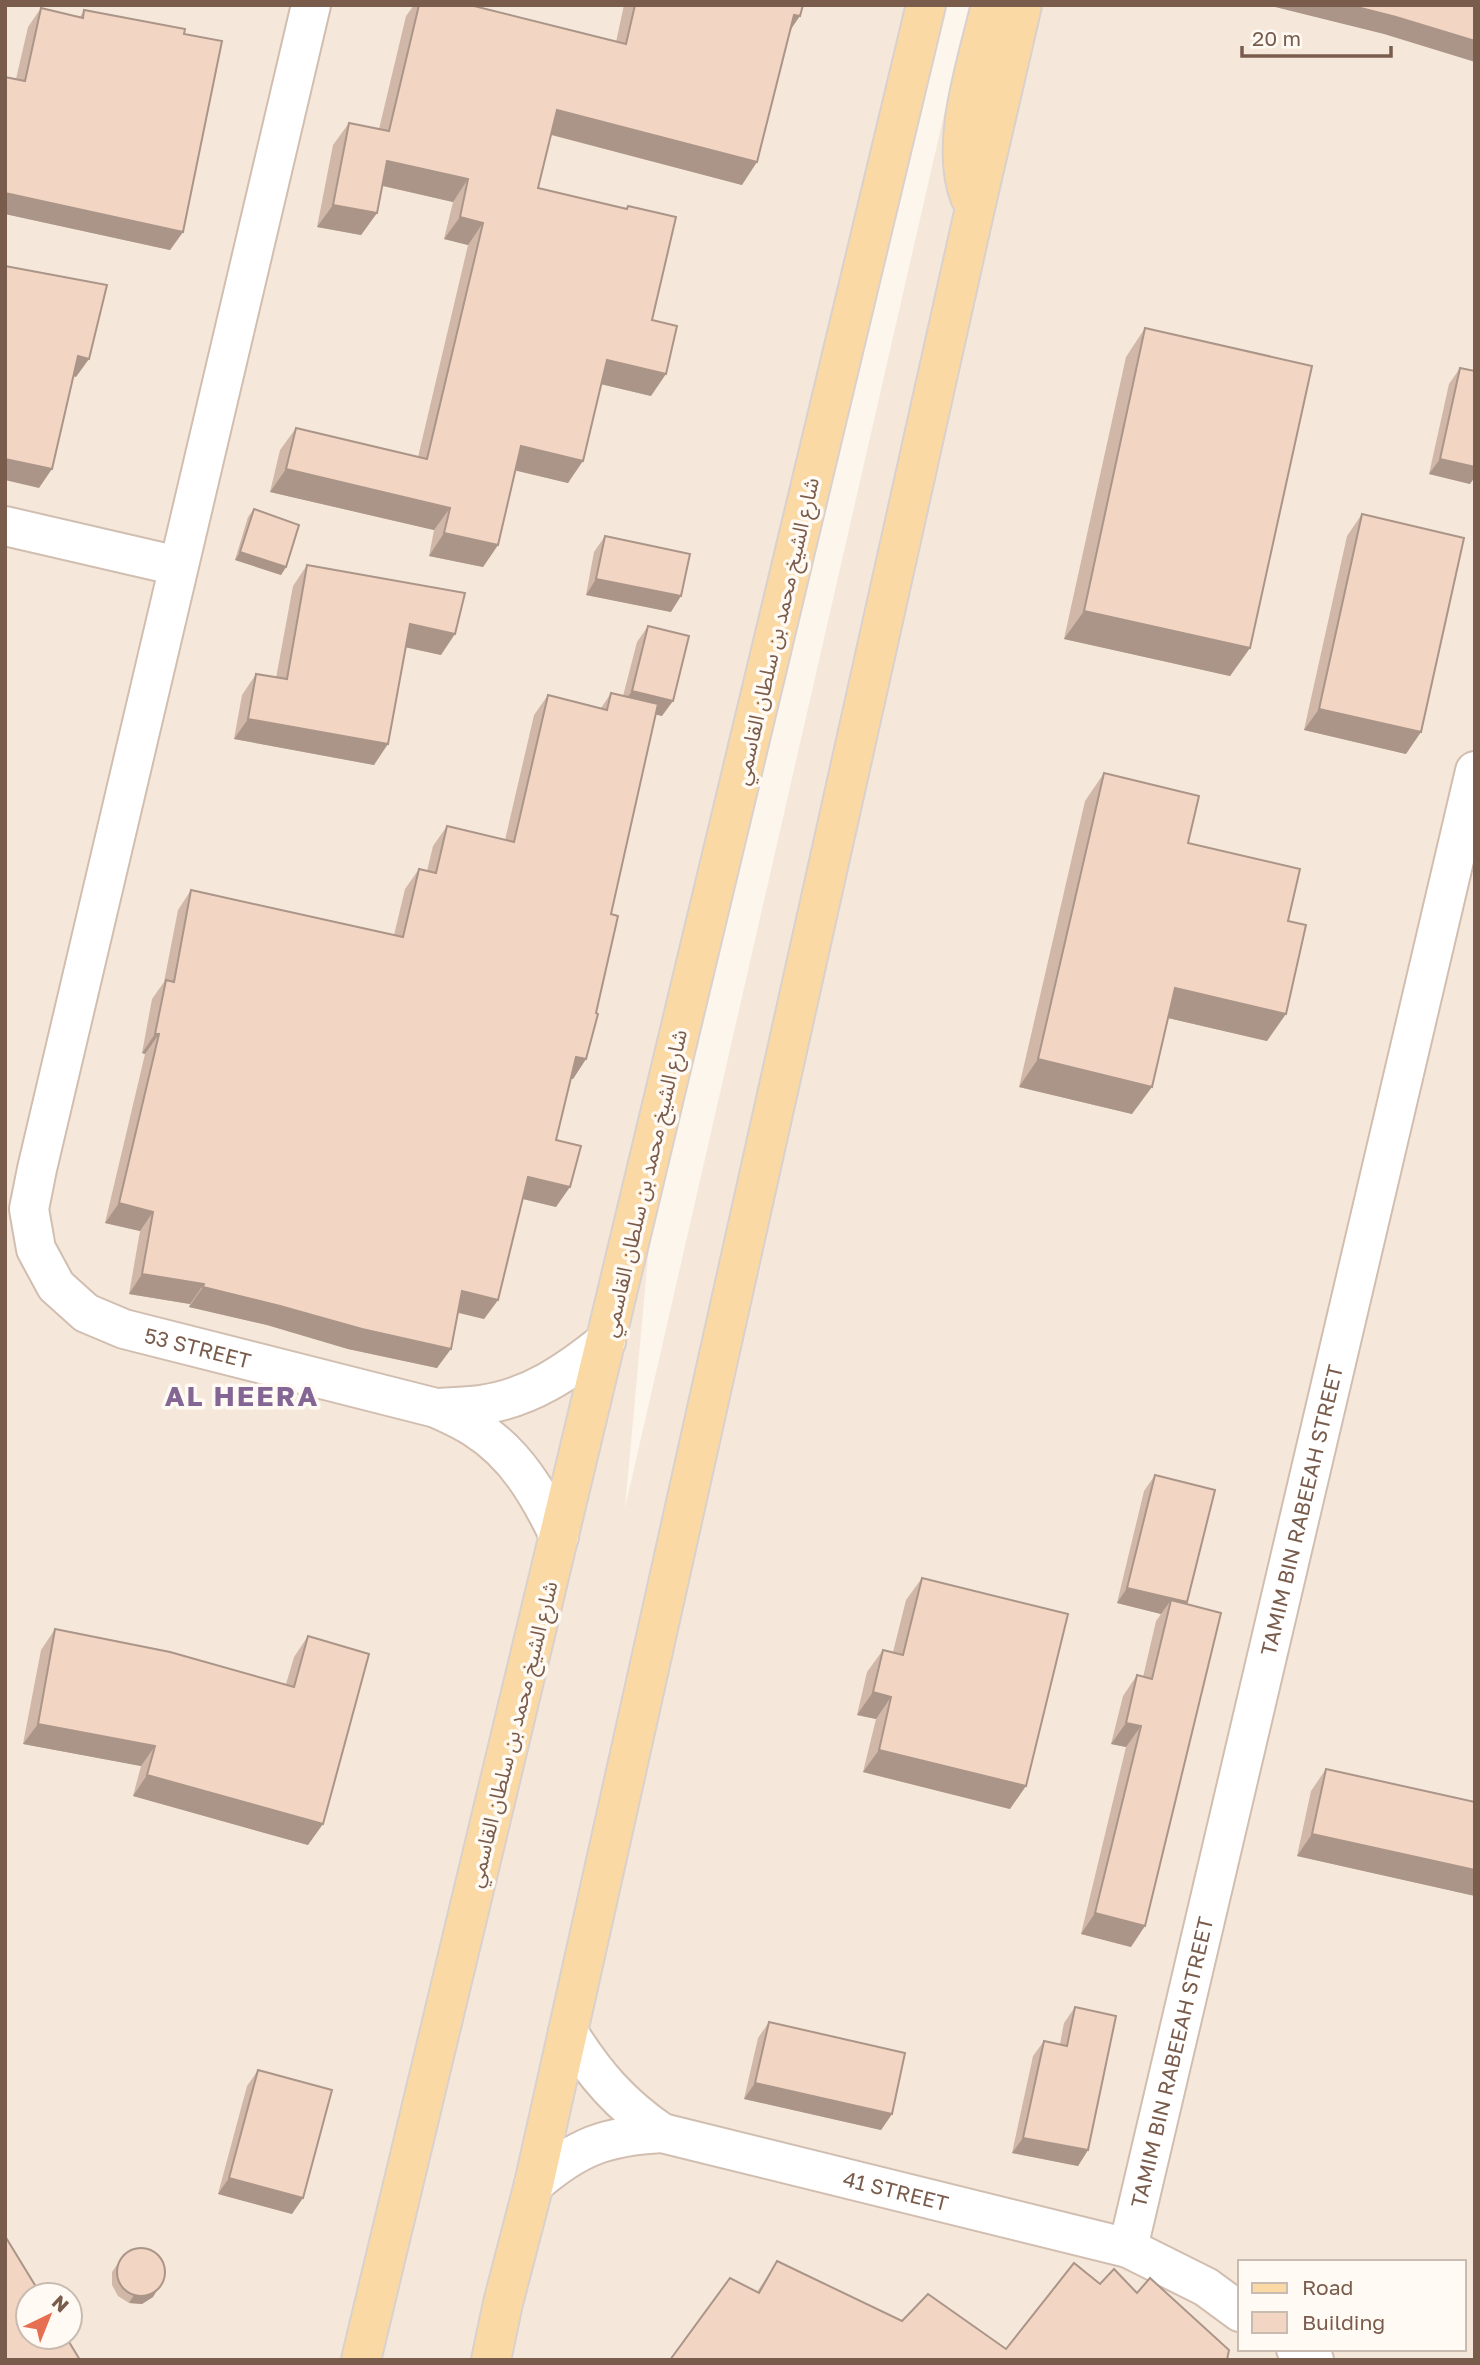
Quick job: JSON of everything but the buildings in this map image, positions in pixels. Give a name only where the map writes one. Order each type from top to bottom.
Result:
[{"type":"main road","name":"شارع الشيخ محمد بن سلطان القاسمي","points":[[361,2360],[926,5]]},
{"type":"main road","points":[[975,208],[966,187],[961,140],[991,5]]},
{"type":"main road","points":[[491,2360],[534,2184],[975,208],[1023,5]]},
{"type":"street","name":"53 STREET","points":[[311,5],[29,1209],[36,1249],[56,1286],[86,1313],[124,1329],[436,1408],[476,1429],[511,1458],[539,1494],[559,1536]]},
{"type":"street","points":[[5,526],[178,566]]},
{"type":"street","name":"TAMIM BIN RABEEAH STREET","points":[[1128,2248],[1475,771]]},
{"type":"street","name":"53 STREET","points":[[436,1408],[482,1405],[528,1392],[569,1370],[606,1340]]},
{"type":"street","name":"41 STREET","points":[[568,2032],[586,2062],[608,2089],[633,2113],[662,2133]]},
{"type":"street","name":"41 STREET","points":[[534,2184],[560,2161],[592,2145],[626,2135],[662,2133],[1128,2248],[1206,2287],[1238,2311]]},
{"type":"shaded area","points":[[5,5],[931,5],[662,1105],[625,1508],[969,5],[1475,5],[1475,2360],[5,2360]]},
{"type":"district","name":"AL HEERA","points":[[242,1395]]}]
